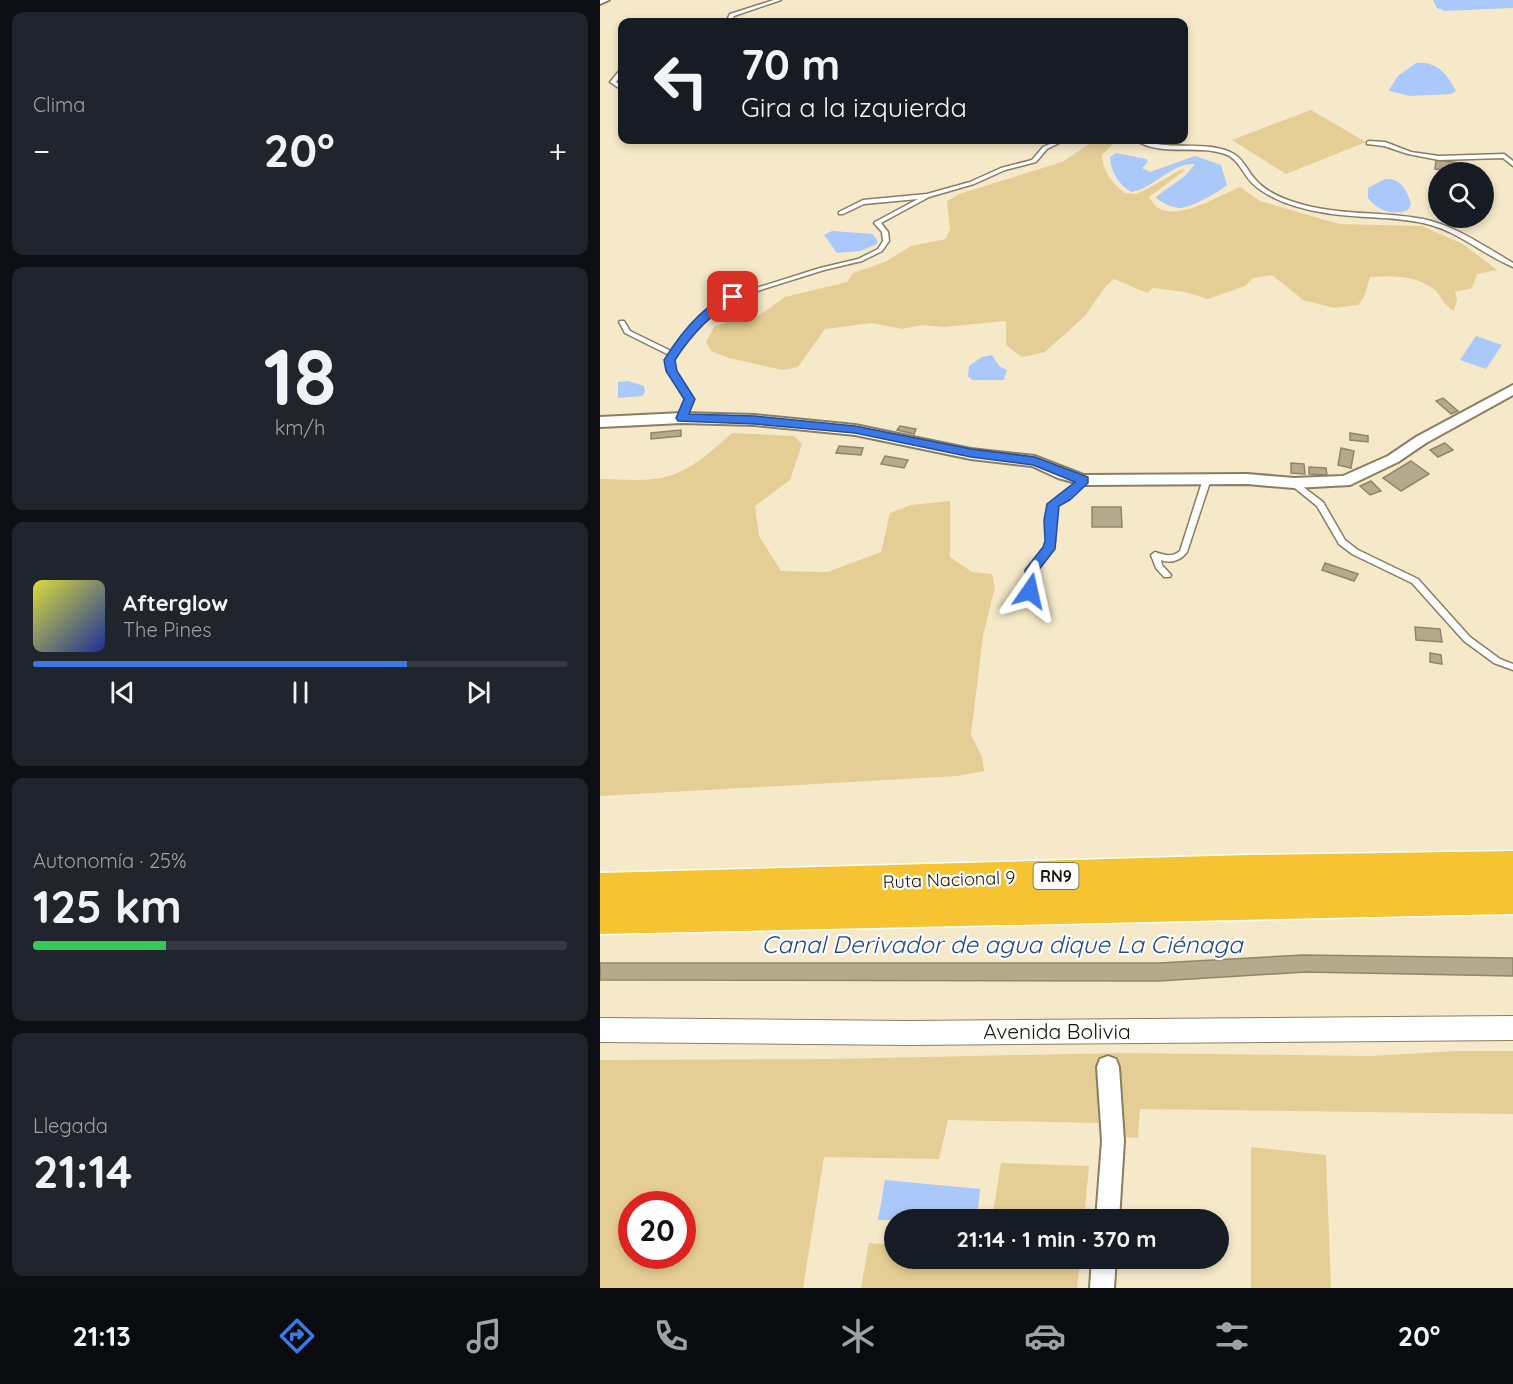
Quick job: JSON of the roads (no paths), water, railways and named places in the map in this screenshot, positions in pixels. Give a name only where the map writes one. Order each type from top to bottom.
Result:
[{"type":"highway","name":"Ruta Nacional 9","points":[[600,889],[1248,871],[1513,867]]},
{"type":"highway","name":"Ruta Nacional 9","points":[[600,918],[1513,898]]},
{"type":"street","points":[[600,422],[682,418],[755,420],[855,430],[971,453],[1035,461],[1063,474],[1084,480],[1207,479],[1294,483],[1345,481],[1363,474],[1513,389]]},
{"type":"street","name":"Avenida Bolivia","points":[[600,1030],[921,1033],[1513,1028]]},
{"type":"street","points":[[1108,1067],[1113,1141],[1108,1209]]},
{"type":"street","points":[[1102,1288],[1103,1269]]},
{"type":"lane","points":[[730,18],[732,15],[779,0]]},
{"type":"lane","points":[[1369,143],[1385,144],[1410,153],[1439,158],[1504,156],[1513,164]]},
{"type":"lane","points":[[682,418],[689,399],[672,371],[669,360],[686,334],[723,302],[733,297],[860,260],[880,250],[886,241],[885,232],[877,223],[927,196],[1035,161],[1045,148],[1054,144]]},
{"type":"lane","points":[[1159,144],[1208,148],[1230,154],[1255,183],[1269,194],[1288,202],[1329,213],[1425,221],[1443,227],[1513,265]]},
{"type":"lane","points":[[841,213],[863,202],[927,196]]},
{"type":"lane","points":[[622,322],[627,332],[672,354]]},
{"type":"lane","points":[[1167,575],[1159,566],[1155,555],[1166,559],[1178,558],[1183,552],[1207,479]]},
{"type":"lane","points":[[1030,591],[1031,570],[1049,549],[1050,520],[1054,504],[1066,497],[1084,480]]},
{"type":"lane","points":[[1294,483],[1320,504],[1342,542],[1355,552],[1415,581],[1467,639],[1497,661],[1513,667]]},
{"type":"water","points":[[1433,0],[1513,0],[1513,8],[1445,11],[1437,8]]},
{"type":"water","points":[[1416,63],[1436,66],[1449,79],[1456,91],[1451,94],[1410,96],[1390,91],[1398,76]]},
{"type":"water","points":[[1116,153],[1146,159],[1148,162],[1142,168],[1150,172],[1195,156],[1221,165],[1227,185],[1190,206],[1173,207],[1158,200],[1157,196],[1185,176],[1195,164],[1178,167],[1147,186],[1131,192],[1122,185],[1112,168],[1110,157]]},
{"type":"water","points":[[1385,179],[1391,179],[1402,186],[1411,204],[1408,210],[1386,211],[1376,206],[1368,198],[1368,188]]},
{"type":"water","points":[[832,231],[873,234],[877,244],[860,251],[837,253],[824,235]]},
{"type":"water","points":[[1476,336],[1502,345],[1486,369],[1460,360]]},
{"type":"water","points":[[992,355],[999,366],[1007,370],[1004,380],[972,380],[968,376],[969,366],[982,357]]},
{"type":"water","points":[[628,381],[644,386],[645,392],[642,396],[618,398],[618,382]]},
{"type":"water","points":[[885,1180],[980,1189],[978,1209],[884,1209],[884,1220],[878,1220]]},
{"type":"water label","name":"Canal Derivador de agua dique La Ciénaga","points":[[1002,945]]}]
